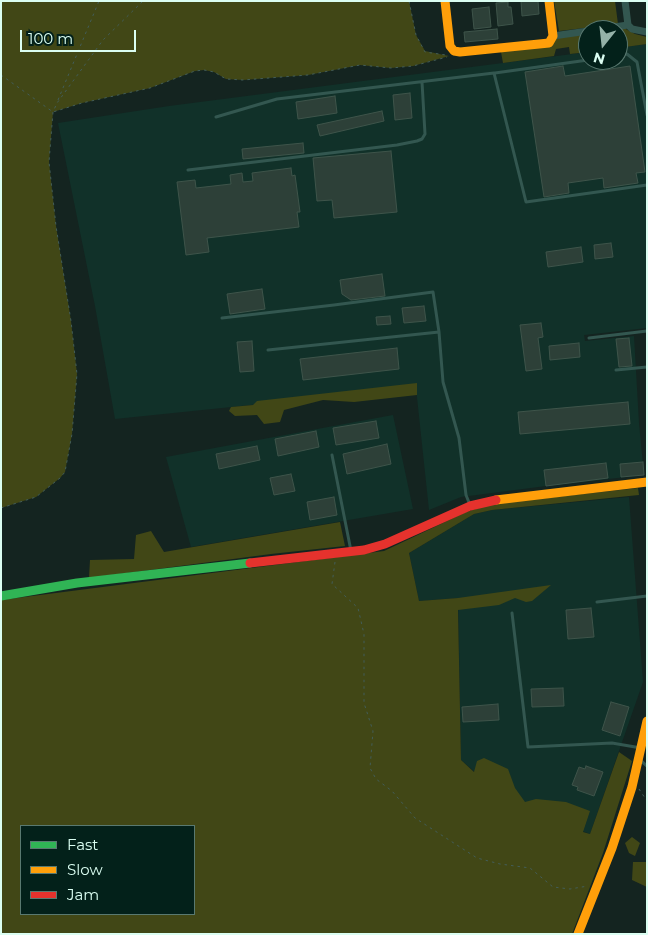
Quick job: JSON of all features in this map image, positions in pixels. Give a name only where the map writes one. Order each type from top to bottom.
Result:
[{"type":"street","points":[[445,1],[450,46],[454,51],[545,44],[553,37],[578,33]]},
{"type":"street","points":[[549,1],[553,37]]},
{"type":"street","points":[[625,1],[627,20]]},
{"type":"street","points":[[628,25],[632,29],[647,32]]},
{"type":"street","points":[[1,596],[77,583],[351,551],[385,544],[470,506],[486,502],[647,482]]},
{"type":"street","points":[[578,934],[598,884],[632,787],[643,763],[642,748],[647,721]]},
{"type":"lane","points":[[628,55],[637,62],[647,115]]},
{"type":"lane","points":[[216,117],[277,99],[578,61]]},
{"type":"lane","points":[[494,73],[526,202],[647,185]]},
{"type":"lane","points":[[188,170],[416,142],[422,139],[425,134],[422,82]]},
{"type":"lane","points":[[222,318],[334,306],[433,292],[439,332],[443,382],[459,438],[466,495],[470,506]]},
{"type":"lane","points":[[589,338],[647,331]]},
{"type":"lane","points":[[268,350],[439,332]]},
{"type":"lane","points":[[616,370],[647,367]]},
{"type":"lane","points":[[332,455],[351,551]]},
{"type":"lane","points":[[597,602],[647,596]]},
{"type":"lane","points":[[512,613],[528,746],[612,742],[642,748]]},
{"type":"path","points":[[1,508],[36,497],[66,472],[72,434],[77,374],[49,162],[53,112],[99,1]]},
{"type":"path","points":[[57,103],[103,40],[143,1]]},
{"type":"path","points":[[53,112],[82,103],[150,88],[195,71],[204,70],[214,72],[226,79],[243,80],[308,75],[360,65],[391,68],[413,66],[450,56],[425,52],[416,35],[409,1]]},
{"type":"path","points":[[1,75],[53,112]]},
{"type":"path","points":[[337,553],[333,568],[332,584],[358,608],[364,634],[364,703],[373,731],[370,768],[376,779],[392,791],[415,818],[477,858],[500,864],[530,868],[553,886],[570,889],[598,884]]},
{"type":"path","points":[[632,787],[639,789],[647,802]]},
{"type":"shaded area","points":[[647,44],[647,328],[584,335],[585,341],[634,336],[644,475],[461,497],[429,510],[416,388],[115,419],[95,306],[58,123],[169,106],[578,53],[578,70],[628,70],[628,47]]},
{"type":"shaded area","points":[[393,415],[413,509],[191,547],[166,457]]},
{"type":"shaded area","points":[[629,497],[643,682],[590,834],[512,804],[461,760],[458,598],[419,601],[409,553],[474,514],[492,510]]},
{"type":"green space","points":[[1,1],[409,1],[416,35],[425,51],[449,56],[413,66],[391,68],[360,65],[308,75],[243,80],[226,79],[214,72],[204,70],[195,71],[150,88],[82,103],[53,112],[49,162],[77,374],[72,434],[65,472],[60,478],[36,497],[1,508]]},
{"type":"green space","points":[[554,1],[615,1],[617,20],[578,20],[578,29],[559,31]]},
{"type":"green space","points":[[628,30],[647,37],[647,44],[628,47]]},
{"type":"green space","points":[[578,34],[578,53],[570,54],[569,47],[556,49],[554,56],[503,63],[501,52]]},
{"type":"green space","points":[[417,383],[417,395],[354,402],[323,400],[284,410],[280,422],[264,424],[257,415],[235,416],[229,411],[231,407],[253,405],[257,401]]},
{"type":"green space","points":[[638,488],[639,495],[492,510],[474,514],[409,553],[419,601],[458,598],[551,585],[532,601],[526,602],[515,598],[499,605],[458,610],[461,760],[474,772],[477,761],[484,758],[508,769],[515,788],[525,802],[536,799],[566,802],[590,811],[583,832],[590,834],[619,752],[632,761],[603,853],[572,934],[1,934],[1,600],[384,551],[466,512],[492,504]]},
{"type":"green space","points":[[340,522],[345,546],[89,578],[90,560],[134,559],[136,535],[151,531],[164,552]]},
{"type":"green space","points":[[632,837],[640,843],[635,856],[629,853],[625,843]]},
{"type":"green space","points":[[633,862],[647,862],[647,887],[632,880]]},
{"type":"building","points":[[521,1],[538,1],[539,14],[522,16]]},
{"type":"building","points":[[508,2],[508,7],[511,7],[513,24],[498,26],[496,3]]},
{"type":"building","points":[[489,7],[491,27],[474,29],[472,9]]},
{"type":"building","points":[[497,29],[498,39],[465,42],[464,32]]},
{"type":"building","points":[[563,66],[565,76],[604,70],[628,70],[628,66],[630,66],[645,172],[636,173],[638,183],[604,188],[603,178],[568,183],[569,193],[544,197],[525,72]]},
{"type":"building","points":[[410,93],[412,118],[395,120],[393,95]]},
{"type":"building","points":[[335,96],[337,113],[298,119],[296,102]]},
{"type":"building","points":[[382,111],[384,121],[320,136],[317,125]]},
{"type":"building","points":[[303,143],[304,153],[243,159],[242,149]]},
{"type":"building","points":[[391,151],[397,212],[334,218],[332,200],[317,201],[313,158]]},
{"type":"building","points":[[291,168],[292,176],[295,175],[300,212],[297,212],[299,227],[207,238],[209,252],[186,255],[177,182],[195,180],[196,188],[231,184],[230,175],[242,173],[243,182],[253,181],[252,173]]},
{"type":"building","points":[[611,243],[613,257],[595,259],[594,245]]},
{"type":"building","points":[[581,247],[583,262],[548,267],[546,252]]},
{"type":"building","points":[[382,274],[385,296],[351,300],[342,294],[340,280]]},
{"type":"building","points":[[262,289],[265,309],[230,314],[227,294]]},
{"type":"building","points":[[424,306],[426,321],[404,323],[402,308]]},
{"type":"building","points":[[390,316],[391,324],[377,325],[376,317]]},
{"type":"building","points":[[541,323],[543,337],[538,338],[542,369],[526,371],[520,325]]},
{"type":"building","points":[[629,338],[632,366],[619,367],[616,339]]},
{"type":"building","points":[[252,341],[254,371],[240,372],[237,342]]},
{"type":"building","points":[[579,343],[580,357],[550,360],[549,346]]},
{"type":"building","points":[[397,348],[399,369],[303,380],[300,359]]},
{"type":"building","points":[[628,402],[630,424],[520,434],[518,412]]},
{"type":"building","points":[[376,421],[379,438],[336,445],[333,428]]},
{"type":"building","points":[[316,431],[319,447],[278,456],[275,439]]},
{"type":"building","points":[[387,444],[391,464],[347,474],[343,454]]},
{"type":"building","points":[[257,446],[260,460],[219,469],[216,454]]},
{"type":"building","points":[[643,462],[644,475],[621,477],[620,464]]},
{"type":"building","points":[[606,463],[608,478],[546,486],[544,470]]},
{"type":"building","points":[[291,474],[295,491],[274,495],[270,478]]},
{"type":"building","points":[[334,497],[337,515],[310,520],[307,502]]},
{"type":"building","points":[[591,608],[594,637],[568,639],[566,610]]},
{"type":"building","points":[[563,688],[564,706],[532,707],[531,689]]},
{"type":"building","points":[[611,702],[629,707],[620,736],[602,730]]},
{"type":"building","points":[[498,704],[499,720],[463,722],[462,707]]},
{"type":"building","points":[[586,766],[603,772],[594,796],[577,790],[578,787],[572,785],[579,767],[585,769]]},
{"type":"traffic: fast","points":[[1,596],[77,583],[250,563]]},
{"type":"traffic: slow","points":[[445,1],[450,46],[454,51],[460,52],[549,43],[553,36],[549,1]]},
{"type":"traffic: slow","points":[[496,500],[647,482]]},
{"type":"traffic: slow","points":[[578,934],[612,848],[632,787],[647,721]]},
{"type":"traffic: jam","points":[[250,563],[364,550],[385,544],[470,506],[496,500]]}]
